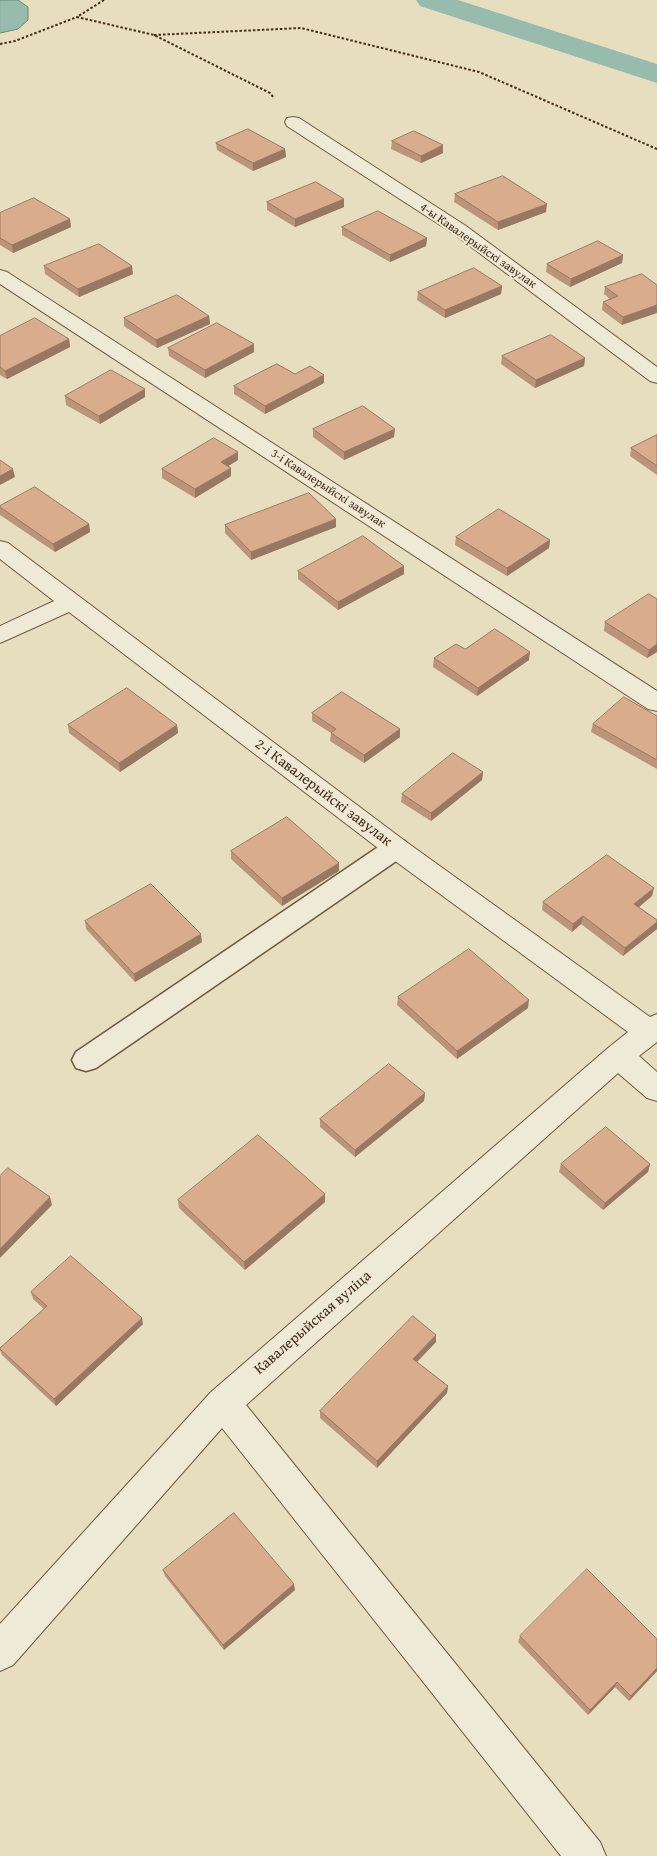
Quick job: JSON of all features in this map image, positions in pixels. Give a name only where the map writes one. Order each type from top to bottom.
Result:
[{"type":"street","name":"4-ы Кавалерыйскі завулак","points":[[293,122],[460,230],[657,377]]},
{"type":"street","name":"3-і Кавалерыйскі завулак","points":[[0,276],[657,703]]},
{"type":"street","name":"2-і Кавалерыйскі завулак","points":[[0,548],[396,848],[653,1029]]},
{"type":"street","points":[[0,635],[71,602]]},
{"type":"street","name":"Кавалерыйская вуліца","points":[[0,1652],[223,1403],[618,1056],[653,1029]]},
{"type":"street","points":[[618,1056],[657,1089]]},
{"type":"street","points":[[223,1403],[586,1856]]},
{"type":"lane","points":[[86,1060],[396,848]]},
{"type":"path","points":[[0,44],[15,41],[77,17],[104,0]]},
{"type":"path","points":[[77,17],[154,35],[270,93],[293,122]]},
{"type":"path","points":[[154,35],[301,28],[479,72],[657,149]]},
{"type":"shaded area","points":[[0,0],[18,0],[28,7],[28,20],[18,29],[0,33]]},
{"type":"building","points":[[248,129],[285,149],[253,163],[216,143]]},
{"type":"building","points":[[414,131],[443,145],[421,156],[392,141]]},
{"type":"building","points":[[503,176],[547,204],[498,222],[455,194]]},
{"type":"building","points":[[316,182],[344,199],[295,219],[267,202]]},
{"type":"building","points":[[34,198],[70,219],[12,245],[0,238],[0,213]]},
{"type":"building","points":[[378,211],[427,238],[390,255],[342,227]]},
{"type":"building","points":[[598,241],[623,255],[571,279],[547,264]]},
{"type":"building","points":[[99,244],[132,266],[78,289],[44,266]]},
{"type":"building","points":[[474,268],[502,286],[445,310],[418,292]]},
{"type":"building","points":[[642,274],[657,285],[657,305],[623,317],[603,302],[618,296],[605,287]]},
{"type":"building","points":[[177,295],[209,316],[156,340],[124,318]]},
{"type":"building","points":[[35,318],[69,339],[5,371],[0,367],[0,336]]},
{"type":"building","points":[[217,323],[254,344],[205,370],[168,348]]},
{"type":"building","points":[[551,335],[585,358],[536,380],[502,356]]},
{"type":"building","points":[[277,364],[295,374],[310,366],[324,375],[265,406],[234,386]]},
{"type":"building","points":[[111,370],[145,389],[99,416],[65,396]]},
{"type":"building","points":[[363,406],[395,429],[344,452],[313,429]]},
{"type":"building","points":[[657,435],[657,466],[631,448]]},
{"type":"building","points":[[214,438],[238,452],[221,462],[231,468],[195,489],[162,469]]},
{"type":"building","points":[[0,460],[13,469],[0,476]]},
{"type":"building","points":[[35,487],[89,524],[53,544],[0,507]]},
{"type":"building","points":[[309,493],[336,519],[251,552],[225,525]]},
{"type":"building","points":[[499,509],[550,540],[507,568],[456,537]]},
{"type":"building","points":[[363,536],[404,566],[338,602],[298,571]]},
{"type":"building","points":[[649,594],[657,599],[657,644],[649,650],[605,622]]},
{"type":"building","points":[[495,629],[530,652],[478,688],[434,658],[456,644],[465,649]]},
{"type":"building","points":[[127,688],[177,725],[119,763],[68,725]]},
{"type":"building","points":[[342,692],[400,729],[364,755],[331,733],[336,729],[312,713]]},
{"type":"building","points":[[624,697],[657,716],[657,760],[593,724]]},
{"type":"building","points":[[453,753],[483,772],[431,813],[402,794]]},
{"type":"building","points":[[287,817],[339,863],[282,898],[231,851]]},
{"type":"building","points":[[607,855],[654,888],[634,904],[657,920],[657,922],[625,948],[583,916],[573,924],[543,902]]},
{"type":"building","points":[[151,884],[201,934],[134,974],[85,921]]},
{"type":"building","points":[[469,949],[529,1000],[457,1051],[398,997]]},
{"type":"building","points":[[389,1064],[425,1093],[355,1150],[320,1119]]},
{"type":"building","points":[[606,1127],[650,1164],[605,1203],[561,1164]]},
{"type":"building","points":[[258,1135],[325,1194],[244,1262],[178,1200]]},
{"type":"building","points":[[8,1168],[50,1197],[0,1249],[0,1176]]},
{"type":"building","points":[[71,1256],[142,1318],[54,1399],[0,1348],[47,1306],[31,1292]]},
{"type":"building","points":[[413,1316],[436,1335],[413,1359],[448,1386],[377,1461],[320,1411]]},
{"type":"building","points":[[234,1513],[294,1584],[223,1645],[163,1570]]},
{"type":"building","points":[[587,1569],[657,1639],[657,1668],[631,1696],[617,1682],[590,1710],[520,1636]]},
{"type":"waterway","points":[[430,0],[657,74]]}]
